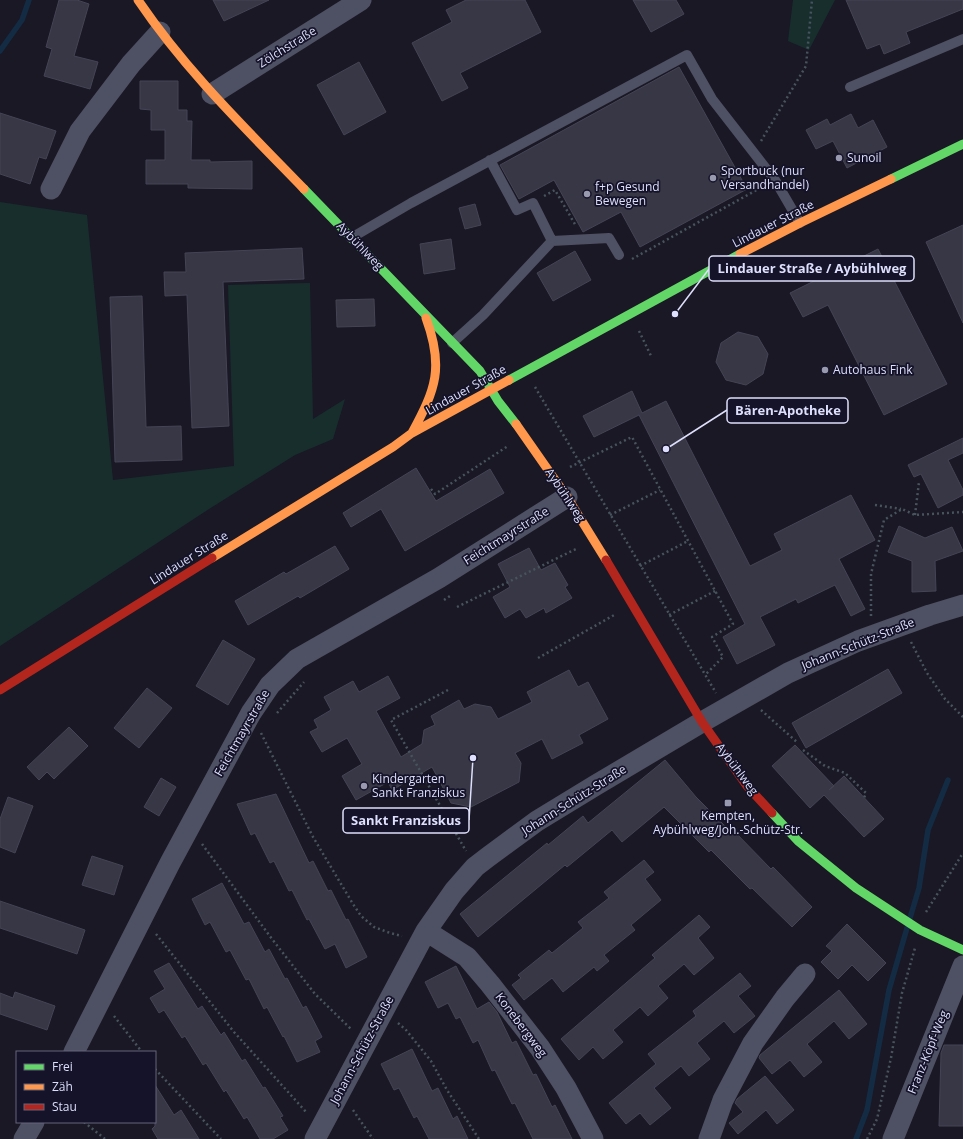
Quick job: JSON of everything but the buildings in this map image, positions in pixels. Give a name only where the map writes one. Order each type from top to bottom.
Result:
[{"type":"street","name":"Aybühlweg","points":[[138,0],[160,32],[212,94],[480,371],[498,401],[525,435],[567,497],[702,722],[747,786],[798,841],[856,888],[916,928],[963,950]]},
{"type":"street","name":"Zölchstraße","points":[[212,94],[361,0]]},
{"type":"street","points":[[51,189],[80,131],[131,64],[160,32]]},
{"type":"street","name":"Lindauer Straße","points":[[0,690],[298,504],[393,447],[412,433],[800,223],[963,144]]},
{"type":"street","points":[[412,433],[427,407],[435,383],[436,353],[425,315]]},
{"type":"street","name":"Feichtmayrstraße","points":[[74,1051],[99,1000],[192,822],[251,713],[270,685],[297,659],[433,582],[567,497]]},
{"type":"street","name":"Johann-Schütz-Straße","points":[[318,1134],[422,938],[454,891],[475,867],[537,821],[702,722],[788,673],[858,641],[963,605]]},
{"type":"street","name":"Konebergweg","points":[[422,938],[467,957],[490,984],[540,1048],[566,1088],[593,1139]]},
{"type":"street","name":"Franz-Köpf-Weg","points":[[893,1139],[963,966]]},
{"type":"street","points":[[709,1139],[723,1100],[753,1042],[785,998],[805,974]]},
{"type":"street","points":[[24,1139],[33,1123]]},
{"type":"lane","points":[[850,87],[963,39]]},
{"type":"lane","points":[[352,238],[410,203],[687,55],[712,100],[775,180],[800,223]]},
{"type":"lane","points":[[490,160],[517,210],[533,203],[552,241]]},
{"type":"lane","points":[[452,343],[483,315],[552,241],[609,238],[619,254]]},
{"type":"path","points":[[754,153],[806,66],[812,0]]},
{"type":"path","points":[[619,254],[625,262],[775,180]]},
{"type":"path","points":[[545,196],[555,190],[579,232],[579,240]]},
{"type":"path","points":[[639,330],[652,358]]},
{"type":"path","points":[[533,384],[725,709]]},
{"type":"path","points":[[431,489],[435,494],[525,435]]},
{"type":"path","points":[[552,476],[632,437],[733,624],[712,637],[723,657],[705,675]]},
{"type":"path","points":[[916,515],[919,482]]},
{"type":"path","points":[[610,515],[660,490]]},
{"type":"path","points":[[875,505],[902,509],[916,515],[963,512]]},
{"type":"path","points":[[876,635],[870,612],[871,574],[884,520],[902,509]]},
{"type":"path","points":[[457,607],[594,540]]},
{"type":"path","points":[[640,566],[688,541]]},
{"type":"path","points":[[669,615],[715,591]]},
{"type":"path","points":[[444,600],[450,596]]},
{"type":"path","points":[[538,658],[632,605]]},
{"type":"path","points":[[902,625],[932,680],[945,699],[963,717]]},
{"type":"path","points":[[275,715],[305,681]]},
{"type":"path","points":[[448,690],[391,720],[475,867]]},
{"type":"path","points":[[746,697],[798,743]]},
{"type":"path","points":[[257,739],[261,732],[313,837],[361,916],[374,927],[390,933],[406,937],[422,938]]},
{"type":"path","points":[[803,750],[825,766],[845,772],[866,793],[864,798]]},
{"type":"path","points":[[196,848],[200,842],[315,994],[366,1043]]},
{"type":"path","points":[[867,1139],[877,1119],[891,1058],[902,993],[916,928],[952,868],[963,853]]},
{"type":"path","points":[[150,937],[154,930],[234,1032],[318,1134]]},
{"type":"path","points":[[99,1000],[111,1012],[141,1051]]},
{"type":"path","points":[[383,1012],[406,1030],[431,1061],[447,1090],[479,1139]]},
{"type":"path","points":[[156,1069],[221,1139]]},
{"type":"path","points":[[337,1097],[352,1109],[373,1139]]},
{"type":"path","points":[[85,1123],[105,1139]]},
{"type":"green space","points":[[793,0],[835,0],[809,50],[788,41]]},
{"type":"green space","points":[[0,202],[87,215],[113,480],[234,466],[228,285],[310,283],[313,419],[345,399],[333,439],[295,455],[209,509],[0,646]]},
{"type":"waterway","points":[[0,51],[22,20],[29,0]]},
{"type":"waterway","points":[[910,918],[919,888],[928,830],[948,780]]},
{"type":"waterway","points":[[856,1139],[867,1110],[889,990],[907,928]]},
{"type":"traffic: fast","points":[[891,179],[963,144]]},
{"type":"traffic: fast","points":[[304,189],[480,371],[498,401],[516,424]]},
{"type":"traffic: fast","points":[[509,380],[740,254]]},
{"type":"traffic: fast","points":[[772,813],[798,841],[856,888],[920,930],[963,950]]},
{"type":"traffic: slow","points":[[138,0],[156,26],[196,75],[304,189]]},
{"type":"traffic: slow","points":[[740,254],[891,179]]},
{"type":"traffic: slow","points":[[412,433],[427,403],[435,377],[435,350],[426,318]]},
{"type":"traffic: slow","points":[[212,558],[393,447],[412,433],[509,380]]},
{"type":"traffic: slow","points":[[516,424],[567,497],[606,560]]},
{"type":"traffic: jam","points":[[0,690],[212,558]]},
{"type":"traffic: jam","points":[[606,560],[702,722],[747,786],[772,813]]},
{"type":"place","name":"Sunoil","points":[[839,158]]},
{"type":"place","name":"Sportbuck (nur Versandhandel)","points":[[713,178]]},
{"type":"place","name":"f+p Gesund Bewegen","points":[[587,194]]},
{"type":"place","name":"Lindauer Straße / Aybühlweg","points":[[675,314]]},
{"type":"place","name":"Autohaus Fink","points":[[825,370]]},
{"type":"place","name":"Bären-Apotheke","points":[[666,449]]},
{"type":"place","name":"Sankt Franziskus","points":[[473,758]]},
{"type":"place","name":"Kindergarten Sankt Franziskus","points":[[364,786]]},
{"type":"place","name":"Kempten, Aybühlweg/Joh.-Schütz-Str.","points":[[728,803]]}]
